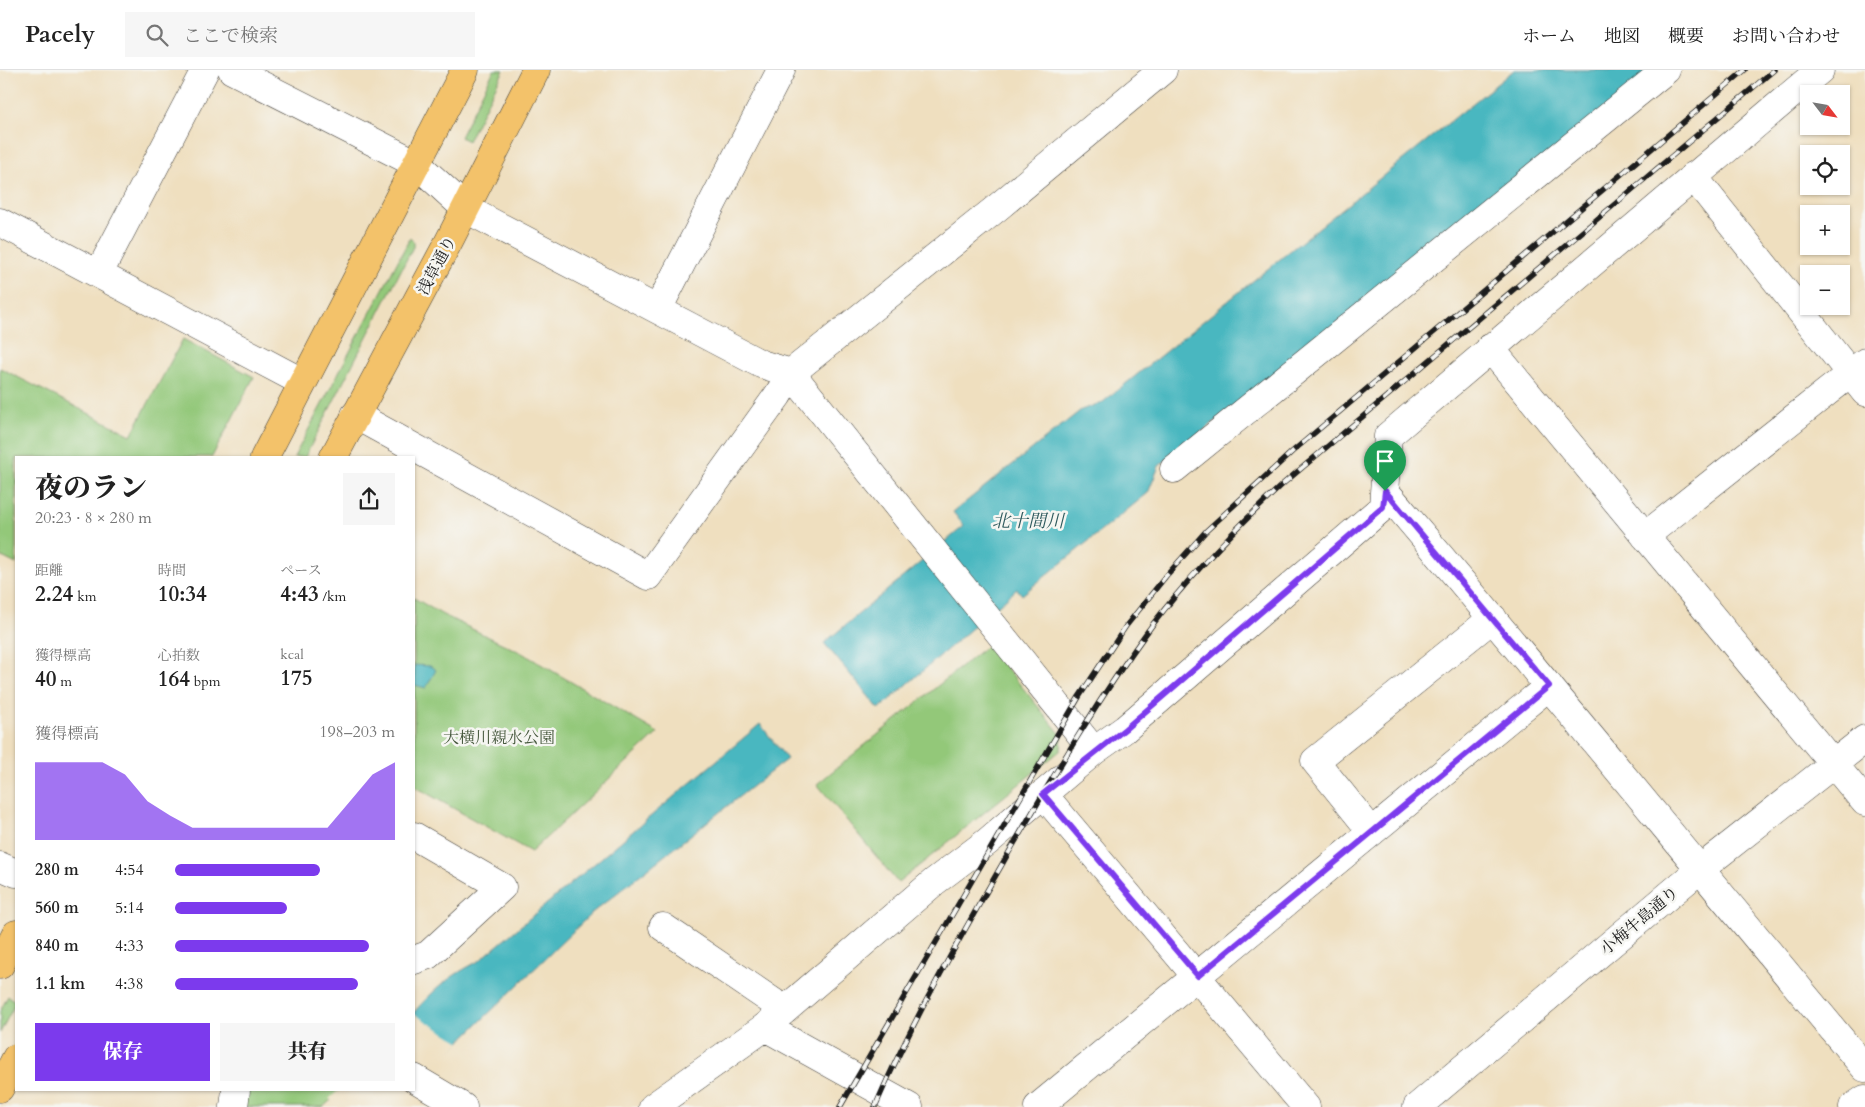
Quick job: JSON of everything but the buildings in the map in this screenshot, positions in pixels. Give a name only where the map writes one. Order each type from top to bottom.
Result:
[{"type":"main road","points":[[265,456],[465,70]]},
{"type":"main road","name":"浅草通り","points":[[333,456],[466,209],[536,70]]},
{"type":"main road","points":[[0,965],[15,936]]},
{"type":"main road","points":[[0,1088],[15,1060]]},
{"type":"street","points":[[99,273],[204,70]]},
{"type":"street","points":[[232,70],[417,164],[466,209],[761,364],[791,373],[1094,751]]},
{"type":"street","points":[[658,309],[781,70]]},
{"type":"street","points":[[355,415],[648,576],[778,396],[791,373],[998,207],[1163,70]]},
{"type":"street","points":[[1174,469],[1666,70]]},
{"type":"street","points":[[653,1107],[765,1028],[934,882],[987,842],[1094,751],[1125,729],[1383,507],[1388,436],[1820,70]]},
{"type":"street","points":[[1645,536],[1860,376],[1693,176]]},
{"type":"street","points":[[0,222],[302,382]]},
{"type":"street","points":[[1490,348],[1865,802]]},
{"type":"street","points":[[1385,491],[1493,618],[1699,870],[1865,1068]]},
{"type":"street","points":[[1372,832],[1315,761],[1493,618]]},
{"type":"street","points":[[1038,1107],[1549,686]]},
{"type":"street","name":"小梅牛島通り","points":[[1417,1107],[1699,870],[1865,739]]},
{"type":"street","points":[[1043,794],[1198,976],[1306,1107]]},
{"type":"street","points":[[415,837],[502,887],[428,955],[415,960]]},
{"type":"street","points":[[0,866],[15,873]]},
{"type":"street","points":[[663,927],[785,1010]]},
{"type":"street","points":[[765,1028],[909,1107]]},
{"type":"street","points":[[415,1079],[451,1100]]},
{"type":"street","points":[[234,1107],[236,1091]]},
{"type":"street","points":[[1853,1107],[1865,1099]]},
{"type":"green space","points":[[494,70],[504,70],[468,141],[460,137]]},
{"type":"green space","points":[[410,238],[414,245],[306,456],[295,456]]},
{"type":"green space","points":[[183,339],[254,377],[213,456],[15,456],[15,564],[0,556],[0,368],[131,435]]},
{"type":"green space","name":"大横川親水公園","points":[[415,599],[443,615],[522,653],[658,733],[531,852],[415,787]]},
{"type":"green space","points":[[988,645],[1062,736],[1061,750],[898,883],[817,784]]},
{"type":"green space","points":[[8,996],[15,1001],[0,1033],[0,1011]]},
{"type":"green space","points":[[243,1091],[342,1091],[323,1107],[243,1107]]},
{"type":"water","name":"北十間川","points":[[1514,70],[1658,70],[1159,466],[1148,493],[1022,595],[1017,589],[879,709],[824,643],[964,526],[953,512],[1081,410],[1103,402]]},
{"type":"water","points":[[415,665],[430,666],[436,670],[426,688],[415,685]]},
{"type":"water","points":[[760,724],[787,759],[593,912],[415,1085],[415,1011],[436,989],[459,972],[479,961]]},
{"type":"pier","points":[[415,1015],[460,1042],[415,1087]]},
{"type":"pier","points":[[338,1091],[411,1091],[396,1107],[343,1107],[329,1099]]},
{"type":"railway","points":[[840,1107],[1079,697],[1126,626],[1166,576],[1206,531],[1293,451],[1745,70]]},
{"type":"railway","points":[[875,1107],[905,1042],[938,978],[1042,795],[1114,680],[1153,624],[1183,587],[1232,534],[1284,483],[1774,70]]},
{"type":"route","points":[[1385,491],[1549,686],[1198,976],[1043,794],[1094,751],[1125,729],[1383,507],[1385,491]]}]
